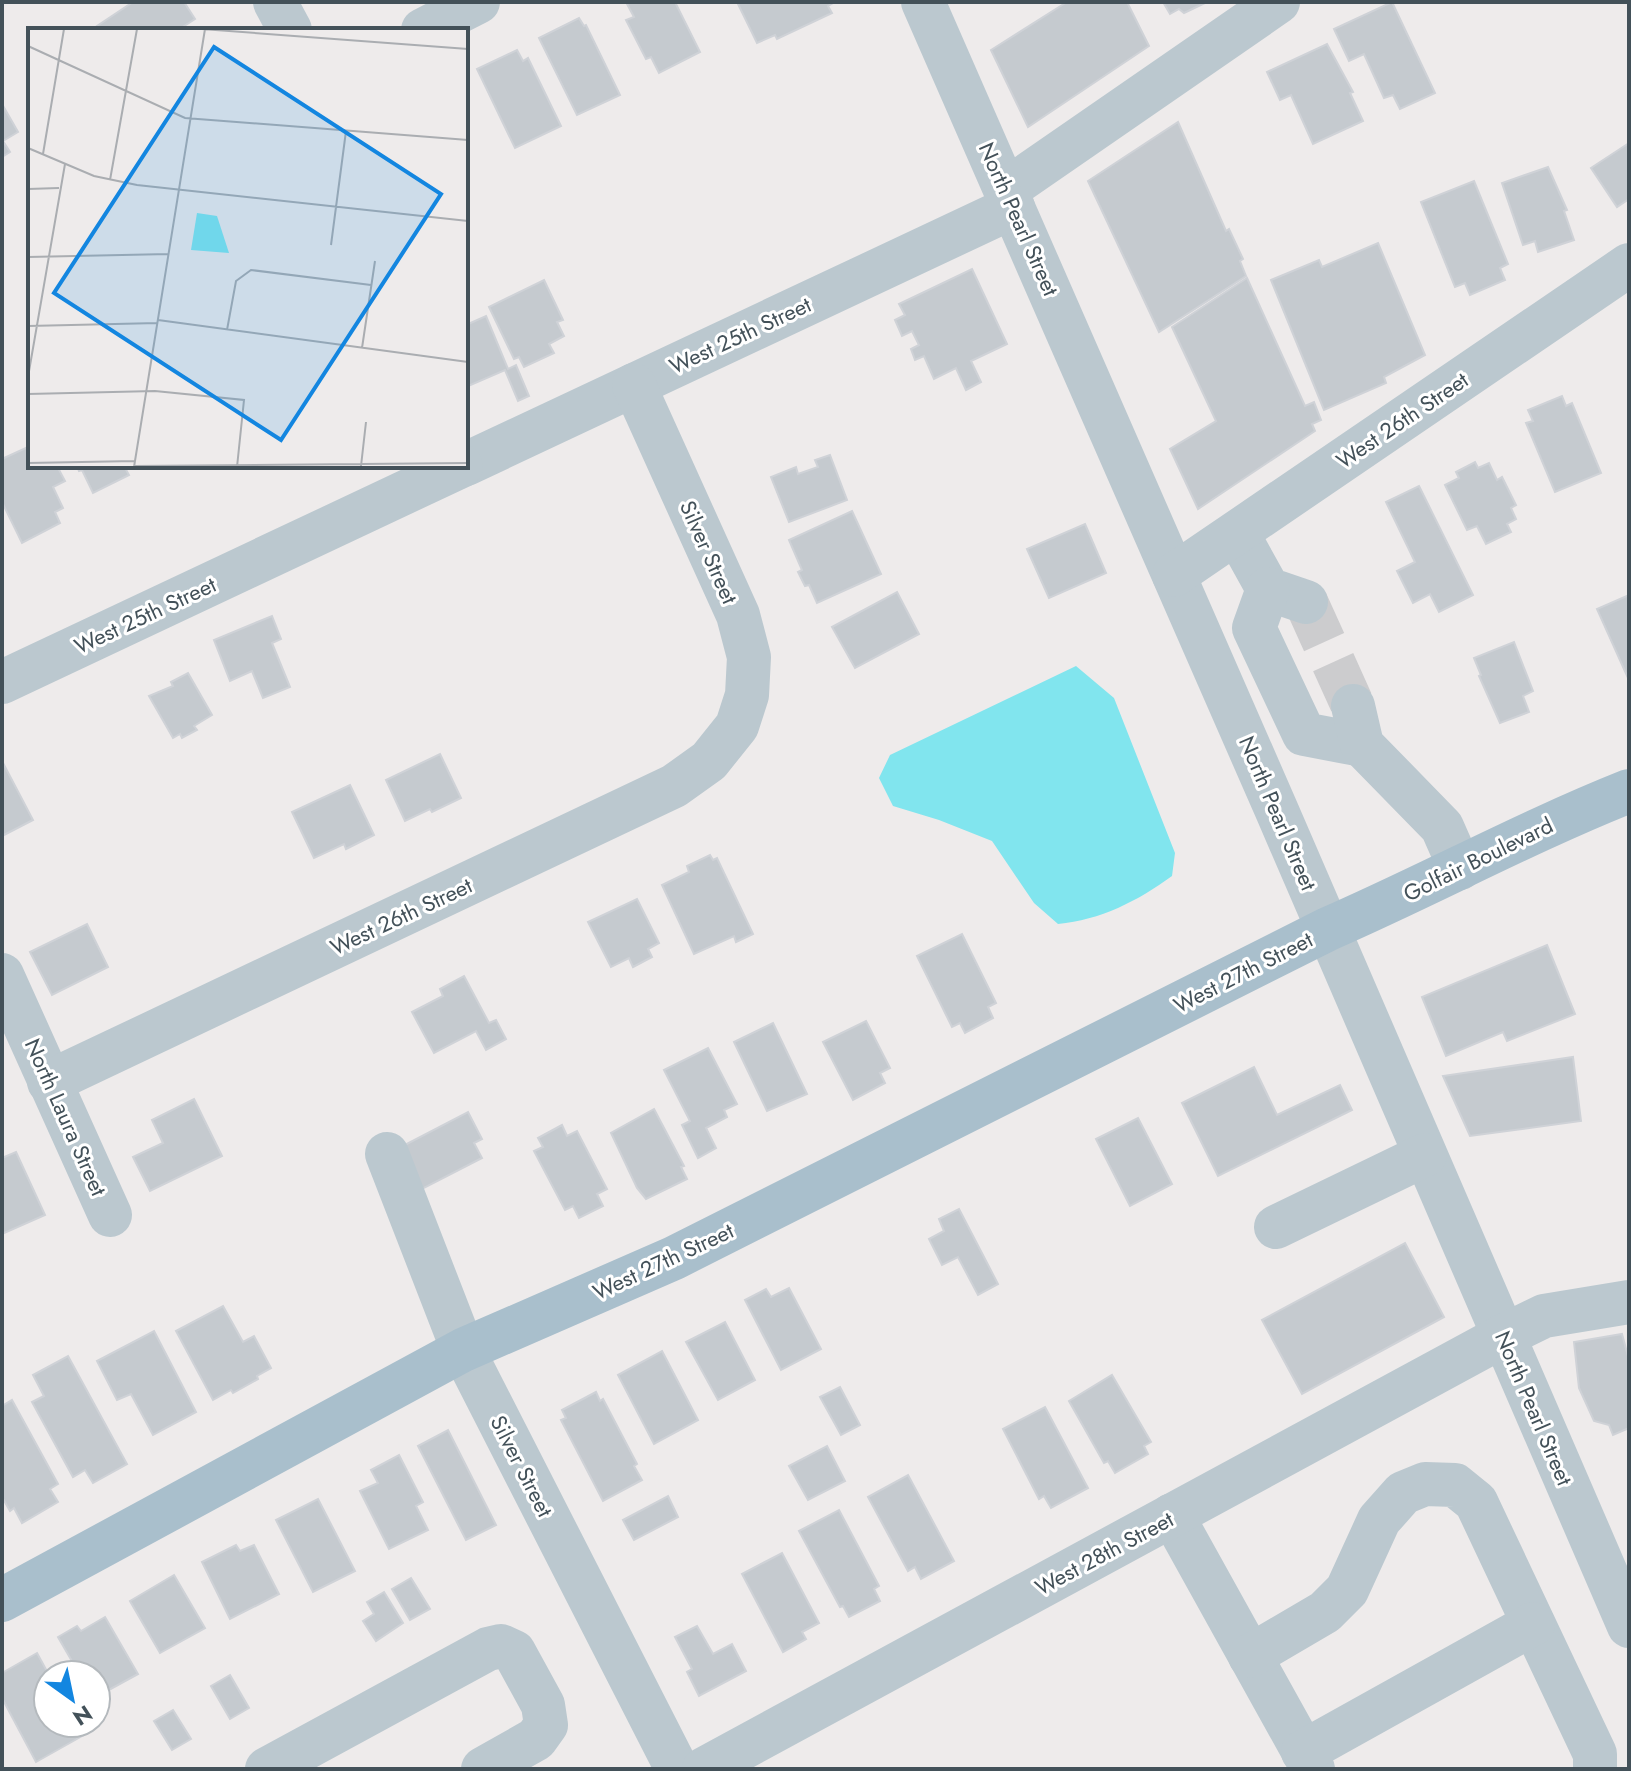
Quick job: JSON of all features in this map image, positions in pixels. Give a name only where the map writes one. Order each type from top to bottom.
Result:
[{"type":"main road","name":"Golfair Boulevard","points":[[1328,929],[1562,818],[1629,791]]},
{"type":"main road","name":"West 27th Street","points":[[2,1600],[463,1350],[674,1258],[1328,929]]},
{"type":"street","points":[[275,2],[289,28]]},
{"type":"street","points":[[427,28],[478,2]]},
{"type":"street","name":"North Pearl Street","points":[[923,2],[1629,1626]]},
{"type":"street","name":"West 25th Street","points":[[468,463],[634,385],[1010,198],[1278,2]]},
{"type":"street","name":"West 26th Street","points":[[1174,575],[1629,265]]},
{"type":"street","name":"Silver Street","points":[[634,385],[738,615],[749,657],[747,695],[737,726]]},
{"type":"street","name":"West 25th Street","points":[[2,682],[458,468]]},
{"type":"street","points":[[1237,533],[1287,596],[1254,628],[1304,734],[1357,726],[1442,827],[1460,868]]},
{"type":"street","name":"West 26th Street","points":[[49,1082],[674,786],[709,761],[737,726]]},
{"type":"street","name":"North Laura Street","points":[[2,975],[110,1215]]},
{"type":"street","name":"Silver Street","points":[[387,1154],[463,1350],[677,1769]]},
{"type":"street","points":[[1276,1227],[1425,1155]]},
{"type":"street","name":"West 28th Street","points":[[704,1769],[1503,1336],[1544,1316],[1629,1302]]},
{"type":"street","points":[[1250,1656],[1325,1612],[1347,1590],[1379,1520],[1403,1493],[1425,1484],[1455,1485],[1476,1502],[1595,1754],[1595,1769]]},
{"type":"street","points":[[1172,1515],[1308,1761],[1533,1624]]},
{"type":"street","points":[[267,1769],[488,1649],[501,1646],[514,1652],[543,1705],[546,1725],[536,1739],[483,1769]]},
{"type":"water","points":[[1076,666],[1114,698],[1175,853],[1172,876],[1146,893],[1104,914],[1058,924],[1034,903],[992,841],[893,806],[879,778],[890,755]]},
{"type":"building","points":[[133,2],[184,2],[195,19],[181,28],[97,26]]},
{"type":"building","points":[[626,2],[675,2],[700,52],[659,73],[651,57],[646,59],[626,20],[634,17]]},
{"type":"building","points":[[737,2],[835,2],[828,6],[832,13],[777,39],[775,35],[757,43]]},
{"type":"building","points":[[1067,2],[1127,2],[1149,46],[1028,127],[991,50]]},
{"type":"building","points":[[1163,2],[1207,2],[1184,13],[1179,9],[1170,14]]},
{"type":"building","points":[[1392,2],[1435,93],[1400,109],[1393,95],[1384,98],[1364,54],[1349,61],[1334,29]]},
{"type":"building","points":[[579,18],[586,25],[620,95],[577,115],[539,38]]},
{"type":"building","points":[[1327,44],[1353,92],[1350,93],[1363,121],[1313,144],[1291,95],[1280,100],[1267,72]]},
{"type":"building","points":[[517,50],[523,61],[528,58],[561,126],[515,148],[477,69]]},
{"type":"building","points":[[2,104],[18,132],[3,141],[10,152],[2,157]]},
{"type":"building","points":[[1178,122],[1226,231],[1229,229],[1243,259],[1240,261],[1246,276],[1159,332],[1088,181]]},
{"type":"building","points":[[1629,143],[1629,199],[1617,207],[1591,168]]},
{"type":"building","points":[[1548,167],[1567,210],[1564,211],[1574,240],[1538,252],[1535,241],[1523,245],[1502,183]]},
{"type":"building","points":[[1474,181],[1508,264],[1500,268],[1505,280],[1470,295],[1465,283],[1455,287],[1421,202]]},
{"type":"building","points":[[1378,243],[1425,355],[1384,377],[1386,383],[1324,410],[1271,280],[1319,260],[1322,267]]},
{"type":"building","points":[[972,269],[1007,344],[971,361],[981,382],[966,390],[956,368],[934,379],[924,356],[915,360],[911,349],[919,345],[912,331],[902,336],[895,320],[905,315],[899,304]]},
{"type":"building","points":[[1247,278],[1305,406],[1314,402],[1321,420],[1312,424],[1315,431],[1198,509],[1170,449],[1216,421],[1172,327]]},
{"type":"building","points":[[544,280],[563,320],[557,322],[564,336],[549,344],[554,353],[524,367],[519,357],[514,359],[489,307]]},
{"type":"building","points":[[486,316],[508,369],[516,365],[529,396],[518,401],[505,370],[468,386],[468,324]]},
{"type":"building","points":[[1562,396],[1566,406],[1572,403],[1601,473],[1555,492],[1526,423],[1533,421],[1528,410]]},
{"type":"building","points":[[28,447],[28,468],[58,468],[65,481],[53,487],[63,508],[55,512],[60,523],[22,543],[2,502],[2,459]]},
{"type":"building","points":[[830,455],[847,500],[789,522],[771,477],[796,467],[798,474],[818,467],[815,460]]},
{"type":"building","points":[[1475,462],[1478,468],[1489,463],[1497,480],[1502,477],[1516,505],[1511,508],[1516,519],[1507,524],[1511,532],[1486,544],[1477,526],[1467,530],[1445,485],[1459,478],[1456,472]]},
{"type":"building","points":[[78,468],[125,468],[129,475],[93,493],[82,470]]},
{"type":"building","points":[[1419,486],[1473,595],[1439,612],[1430,594],[1413,603],[1397,571],[1415,562],[1386,502]]},
{"type":"building","points":[[852,511],[881,574],[817,603],[809,585],[805,586],[798,572],[802,570],[789,540]]},
{"type":"building","points":[[1085,524],[1106,573],[1049,598],[1027,549]]},
{"type":"building","points":[[897,592],[919,634],[855,668],[832,627]]},
{"type":"building","points":[[1629,595],[1629,678],[1628,678],[1597,609]]},
{"type":"building","points":[[272,616],[281,639],[272,643],[290,687],[263,698],[252,671],[230,681],[214,640]]},
{"type":"building","points":[[1514,642],[1533,691],[1523,696],[1529,712],[1500,723],[1474,658]]},
{"type":"building","points":[[188,673],[212,715],[194,726],[197,730],[182,738],[180,734],[173,738],[149,696],[173,686],[171,682]]},
{"type":"building","points":[[440,754],[461,798],[405,821],[386,780]]},
{"type":"building","points":[[2,761],[33,820],[2,836]]},
{"type":"building","points":[[350,785],[374,835],[346,849],[344,844],[314,858],[292,812]]},
{"type":"building","points":[[710,855],[713,860],[717,858],[753,934],[736,942],[734,936],[694,954],[662,885],[689,872],[687,866]]},
{"type":"building","points":[[637,899],[659,943],[648,949],[652,957],[633,967],[629,958],[611,967],[588,922]]},
{"type":"building","points":[[87,924],[108,967],[52,995],[30,952]]},
{"type":"building","points":[[962,934],[996,1003],[988,1007],[993,1018],[965,1033],[960,1023],[952,1027],[917,956]]},
{"type":"building","points":[[1547,945],[1575,1014],[1507,1041],[1503,1032],[1446,1056],[1422,997]]},
{"type":"building","points":[[464,976],[489,1023],[496,1020],[506,1039],[486,1050],[476,1031],[434,1053],[412,1012],[443,996],[440,989]]},
{"type":"building","points":[[866,1021],[890,1068],[880,1073],[885,1083],[853,1100],[823,1042]]},
{"type":"building","points":[[773,1023],[807,1094],[767,1111],[734,1042]]},
{"type":"building","points":[[708,1048],[737,1104],[724,1110],[727,1117],[706,1128],[716,1148],[698,1158],[682,1125],[690,1121],[664,1070]]},
{"type":"building","points":[[1573,1057],[1581,1121],[1470,1136],[1443,1076]]},
{"type":"building","points":[[1254,1067],[1277,1115],[1340,1085],[1352,1110],[1218,1176],[1182,1103]]},
{"type":"building","points":[[194,1099],[222,1156],[150,1191],[133,1157],[163,1143],[152,1120]]},
{"type":"building","points":[[654,1109],[684,1166],[681,1167],[687,1179],[646,1199],[637,1188],[611,1133]]},
{"type":"building","points":[[468,1112],[482,1139],[474,1143],[482,1158],[420,1190],[399,1148]]},
{"type":"building","points":[[1138,1118],[1172,1184],[1130,1206],[1096,1139]]},
{"type":"building","points":[[562,1125],[567,1136],[577,1131],[607,1189],[597,1194],[603,1206],[579,1218],[573,1206],[565,1210],[534,1151],[543,1147],[538,1138]]},
{"type":"building","points":[[16,1152],[45,1215],[2,1234],[2,1158]]},
{"type":"building","points":[[959,1209],[998,1284],[978,1295],[958,1257],[942,1265],[929,1239],[944,1231],[939,1219]]},
{"type":"building","points":[[1405,1243],[1444,1317],[1302,1394],[1262,1320]]},
{"type":"building","points":[[789,1288],[821,1349],[781,1370],[745,1300],[766,1289],[771,1297]]},
{"type":"building","points":[[223,1306],[243,1342],[254,1336],[271,1368],[233,1393],[231,1390],[213,1400],[176,1331]]},
{"type":"building","points":[[725,1322],[755,1380],[718,1400],[686,1342]]},
{"type":"building","points":[[154,1331],[196,1412],[153,1435],[131,1394],[117,1400],[97,1361]]},
{"type":"building","points":[[1622,1334],[1629,1360],[1629,1428],[1613,1435],[1609,1425],[1594,1421],[1579,1388],[1574,1342]]},
{"type":"building","points":[[662,1351],[698,1420],[654,1444],[618,1375]]},
{"type":"building","points":[[68,1356],[127,1464],[93,1483],[85,1470],[73,1477],[32,1402],[44,1396],[33,1375]]},
{"type":"building","points":[[1112,1375],[1151,1442],[1144,1446],[1148,1454],[1115,1473],[1108,1461],[1104,1463],[1069,1401]]},
{"type":"building","points":[[840,1387],[860,1425],[841,1435],[820,1397]]},
{"type":"building","points":[[596,1392],[600,1401],[603,1399],[637,1464],[634,1466],[642,1480],[603,1501],[561,1420],[566,1418],[562,1410]]},
{"type":"building","points":[[12,1400],[58,1484],[50,1489],[58,1502],[22,1523],[14,1508],[10,1511],[2,1497],[2,1406]]},
{"type":"building","points":[[1045,1407],[1088,1488],[1051,1508],[1044,1496],[1039,1499],[1003,1429]]},
{"type":"building","points":[[448,1430],[496,1525],[466,1540],[418,1446]]},
{"type":"building","points":[[827,1446],[845,1481],[808,1500],[789,1466]]},
{"type":"building","points":[[399,1455],[423,1502],[416,1506],[428,1530],[389,1549],[360,1491],[378,1483],[371,1470]]},
{"type":"building","points":[[908,1475],[954,1561],[921,1579],[915,1567],[908,1571],[868,1497]]},
{"type":"building","points":[[668,1496],[678,1517],[634,1540],[623,1520]]},
{"type":"building","points":[[318,1499],[355,1571],[313,1592],[276,1520]]},
{"type":"building","points":[[839,1510],[879,1586],[874,1589],[880,1601],[849,1617],[843,1606],[840,1607],[799,1531]]},
{"type":"building","points":[[236,1545],[240,1551],[254,1545],[279,1594],[230,1619],[202,1562]]},
{"type":"building","points":[[782,1553],[819,1623],[802,1632],[806,1639],[783,1652],[742,1574]]},
{"type":"building","points":[[174,1575],[205,1628],[160,1653],[130,1601]]},
{"type":"building","points":[[411,1578],[430,1609],[410,1620],[392,1589]]},
{"type":"building","points":[[384,1592],[403,1623],[376,1641],[363,1621],[374,1614],[367,1602]]},
{"type":"building","points":[[105,1617],[138,1674],[112,1688],[112,1659],[71,1659],[58,1637],[77,1626],[81,1631]]},
{"type":"building","points":[[697,1626],[713,1654],[732,1644],[746,1671],[699,1696],[687,1672],[692,1669],[675,1637]]},
{"type":"building","points":[[37,1653],[40,1659],[32,1659],[32,1739],[77,1739],[36,1762],[2,1698],[2,1673]]},
{"type":"building","points":[[230,1675],[249,1708],[230,1719],[211,1686]]},
{"type":"building","points":[[173,1710],[191,1739],[172,1750],[154,1721]]},
{"type":"tunnel","points":[[1306,602],[1353,706]]}]
